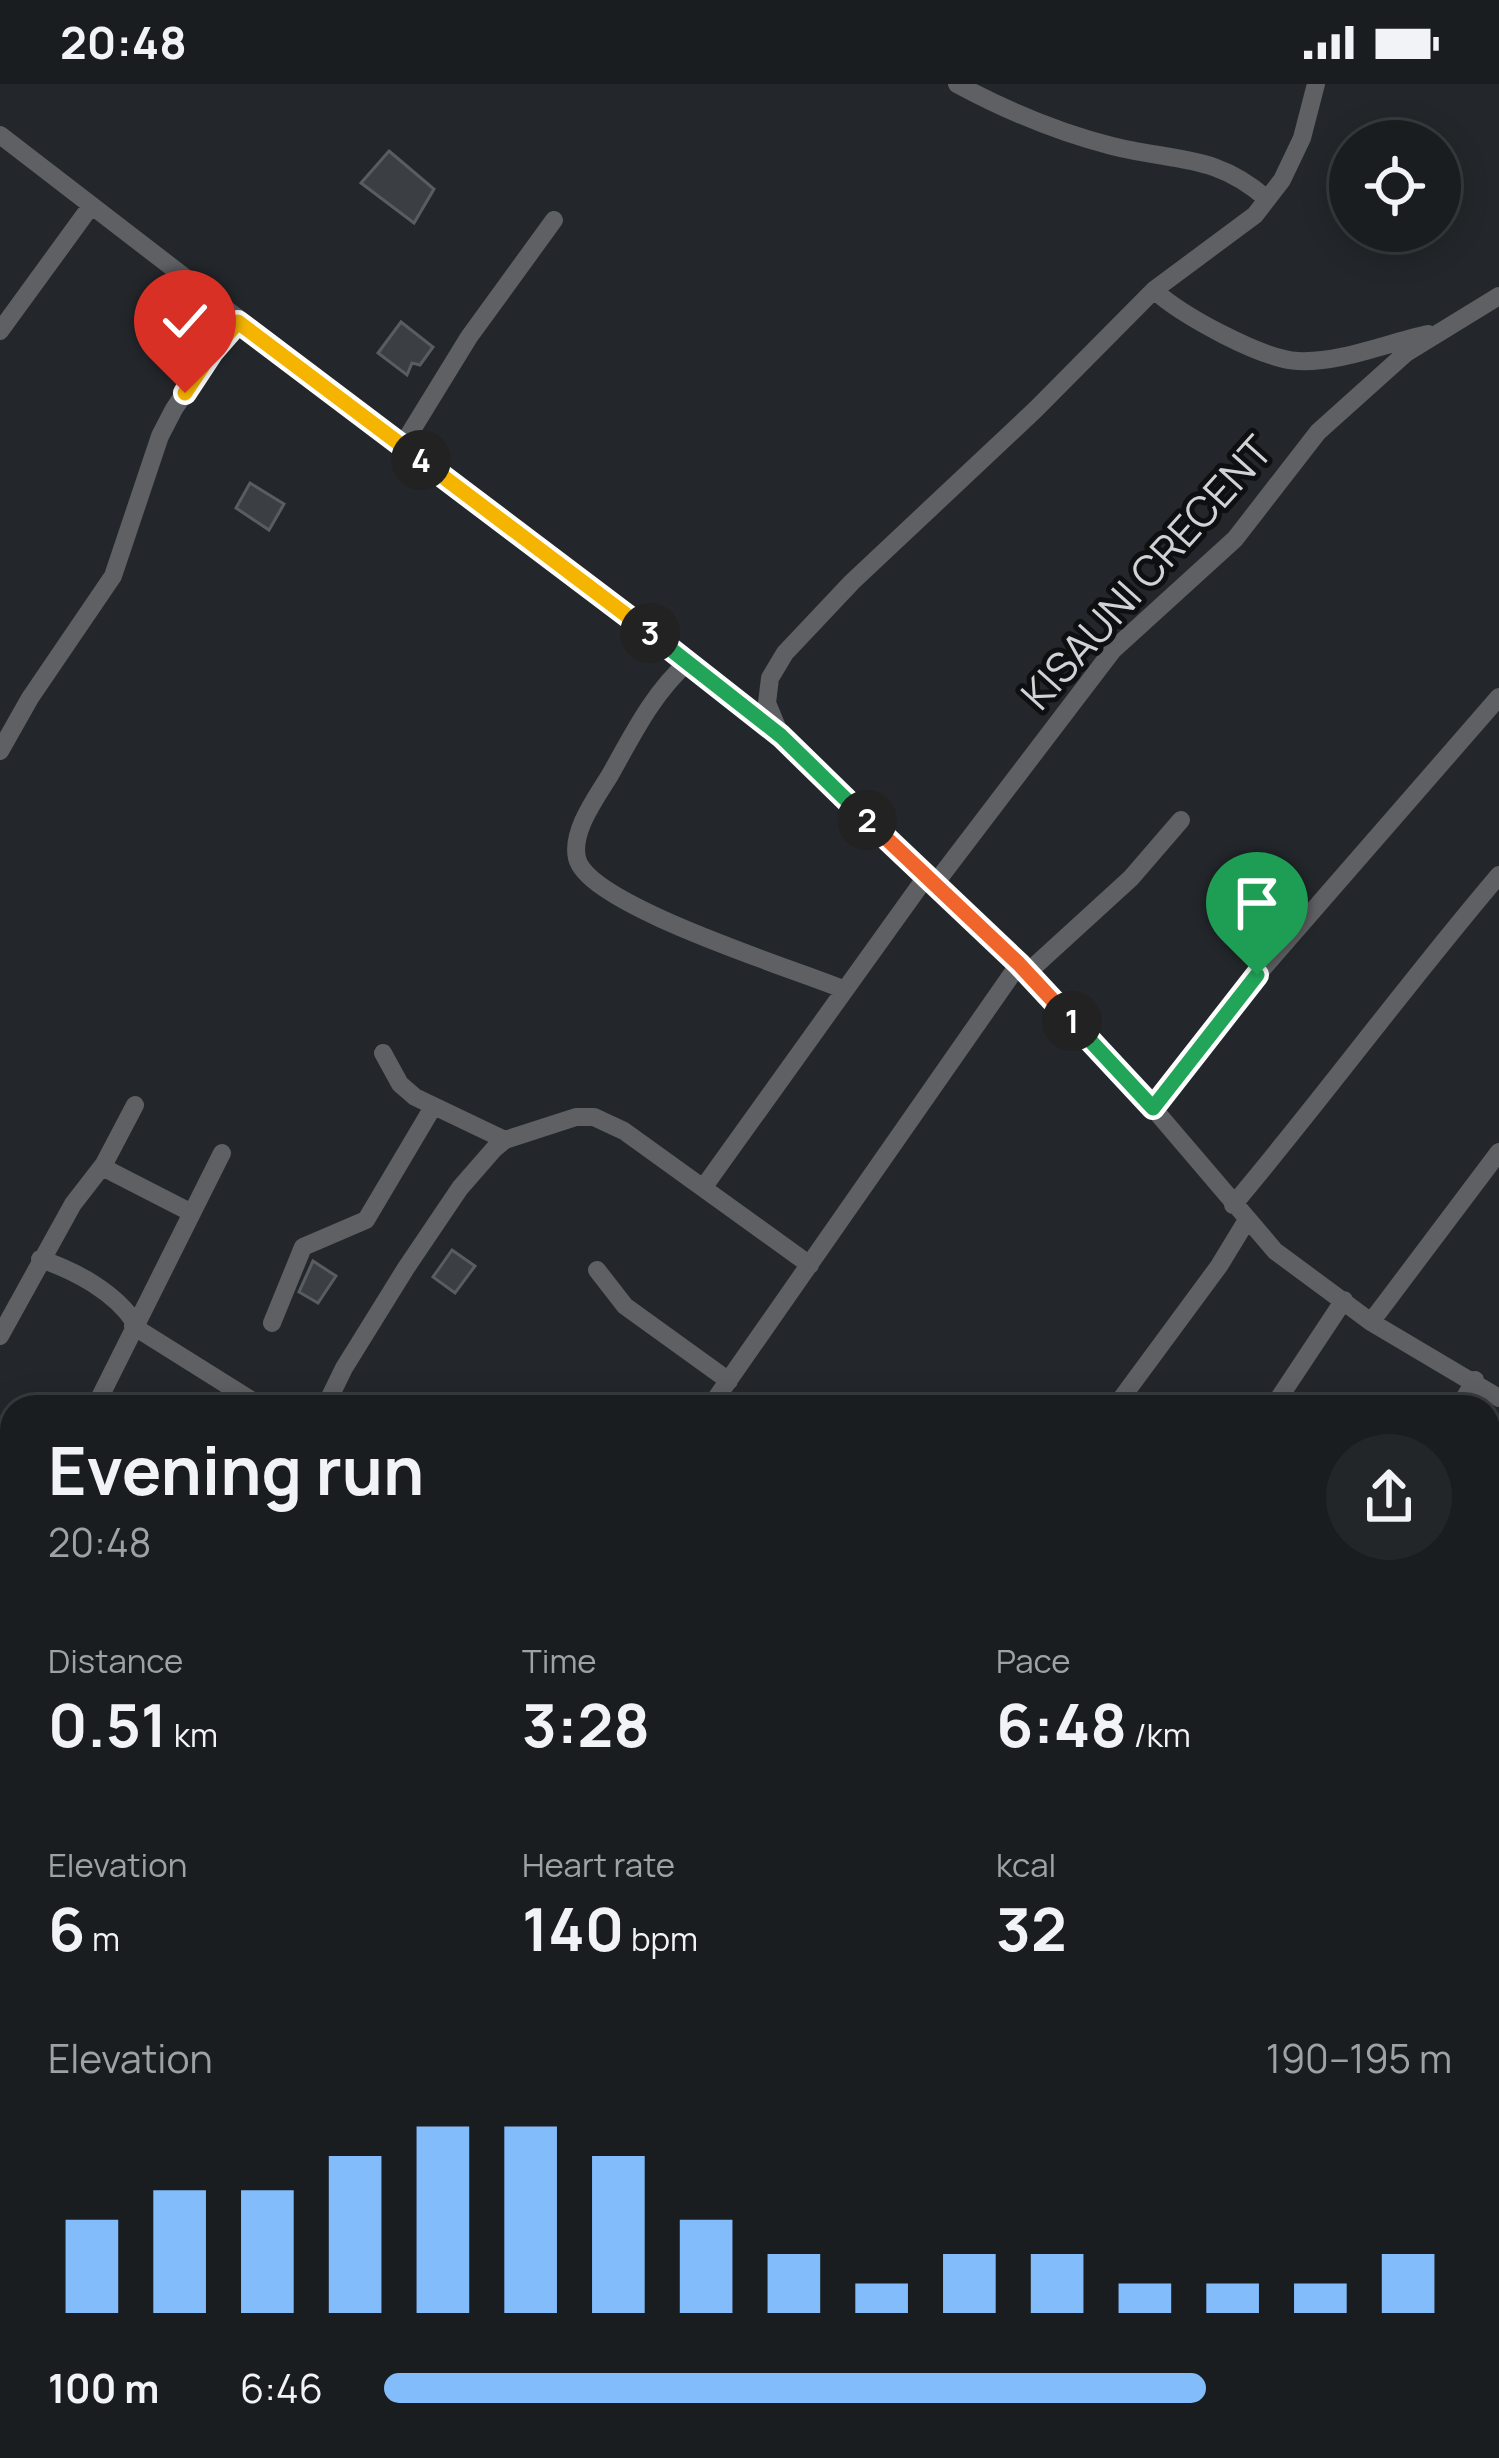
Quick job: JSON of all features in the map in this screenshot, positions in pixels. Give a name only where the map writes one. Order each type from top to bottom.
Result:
[{"type":"street","points":[[957,84],[1045,127],[1116,148],[1216,164],[1242,176],[1267,199]]},
{"type":"street","points":[[781,736],[767,703],[770,678],[785,653],[852,582],[1154,290],[1231,236],[1267,199],[1302,138],[1316,84]]},
{"type":"street","points":[[0,134],[238,322],[781,736],[1023,968],[1153,1108],[1275,1251],[1371,1322],[1495,1395]]},
{"type":"street","points":[[0,158],[19,148]]},
{"type":"street","points":[[0,331],[91,206]]},
{"type":"street","points":[[401,446],[470,337],[554,220]]},
{"type":"street","points":[[1154,290],[1178,312],[1294,361],[1320,360],[1440,332]]},
{"type":"street","name":"KISAUNI CRECENT","points":[[703,1189],[845,990],[1113,650],[1215,560],[1332,419],[1406,353],[1499,296]]},
{"type":"street","points":[[0,751],[113,576],[160,436],[212,352],[238,322]]},
{"type":"street","points":[[688,662],[665,682],[591,807],[576,843],[578,863],[588,877],[609,890],[716,945],[845,990]]},
{"type":"street","points":[[1153,1108],[1269,960],[1499,698]]},
{"type":"street","points":[[719,1395],[1023,968],[1131,878],[1181,820]]},
{"type":"street","points":[[1124,1395],[1219,1266],[1240,1213],[1300,1126],[1418,969],[1499,875]]},
{"type":"street","points":[[383,1053],[400,1084],[433,1107],[505,1140]]},
{"type":"street","points":[[0,1336],[40,1259],[104,1164],[135,1105]]},
{"type":"street","points":[[272,1323],[303,1246],[366,1220],[433,1107]]},
{"type":"street","points":[[331,1395],[406,1268],[478,1165],[505,1140],[560,1121],[594,1117],[624,1131],[810,1264]]},
{"type":"street","points":[[1371,1322],[1499,1152]]},
{"type":"street","points":[[101,1395],[222,1153]]},
{"type":"street","points":[[104,1164],[192,1213]]},
{"type":"street","points":[[40,1259],[68,1268],[121,1306],[134,1324],[243,1395]]},
{"type":"street","points":[[597,1270],[634,1314],[730,1381]]},
{"type":"street","points":[[1281,1395],[1343,1300]]},
{"type":"street","points":[[1466,1395],[1475,1381]]},
{"type":"building","points":[[389,151],[434,189],[414,223],[361,183]]},
{"type":"building","points":[[401,322],[433,347],[420,365],[412,363],[407,375],[378,353]]},
{"type":"building","points":[[250,483],[284,504],[269,530],[236,508]]},
{"type":"building","points":[[452,1250],[475,1266],[455,1293],[433,1277]]},
{"type":"building","points":[[313,1261],[336,1276],[318,1303],[299,1292]]},
{"type":"route","points":[[185,393],[238,322],[781,736],[1019,964],[1153,1108],[1257,975]]}]
